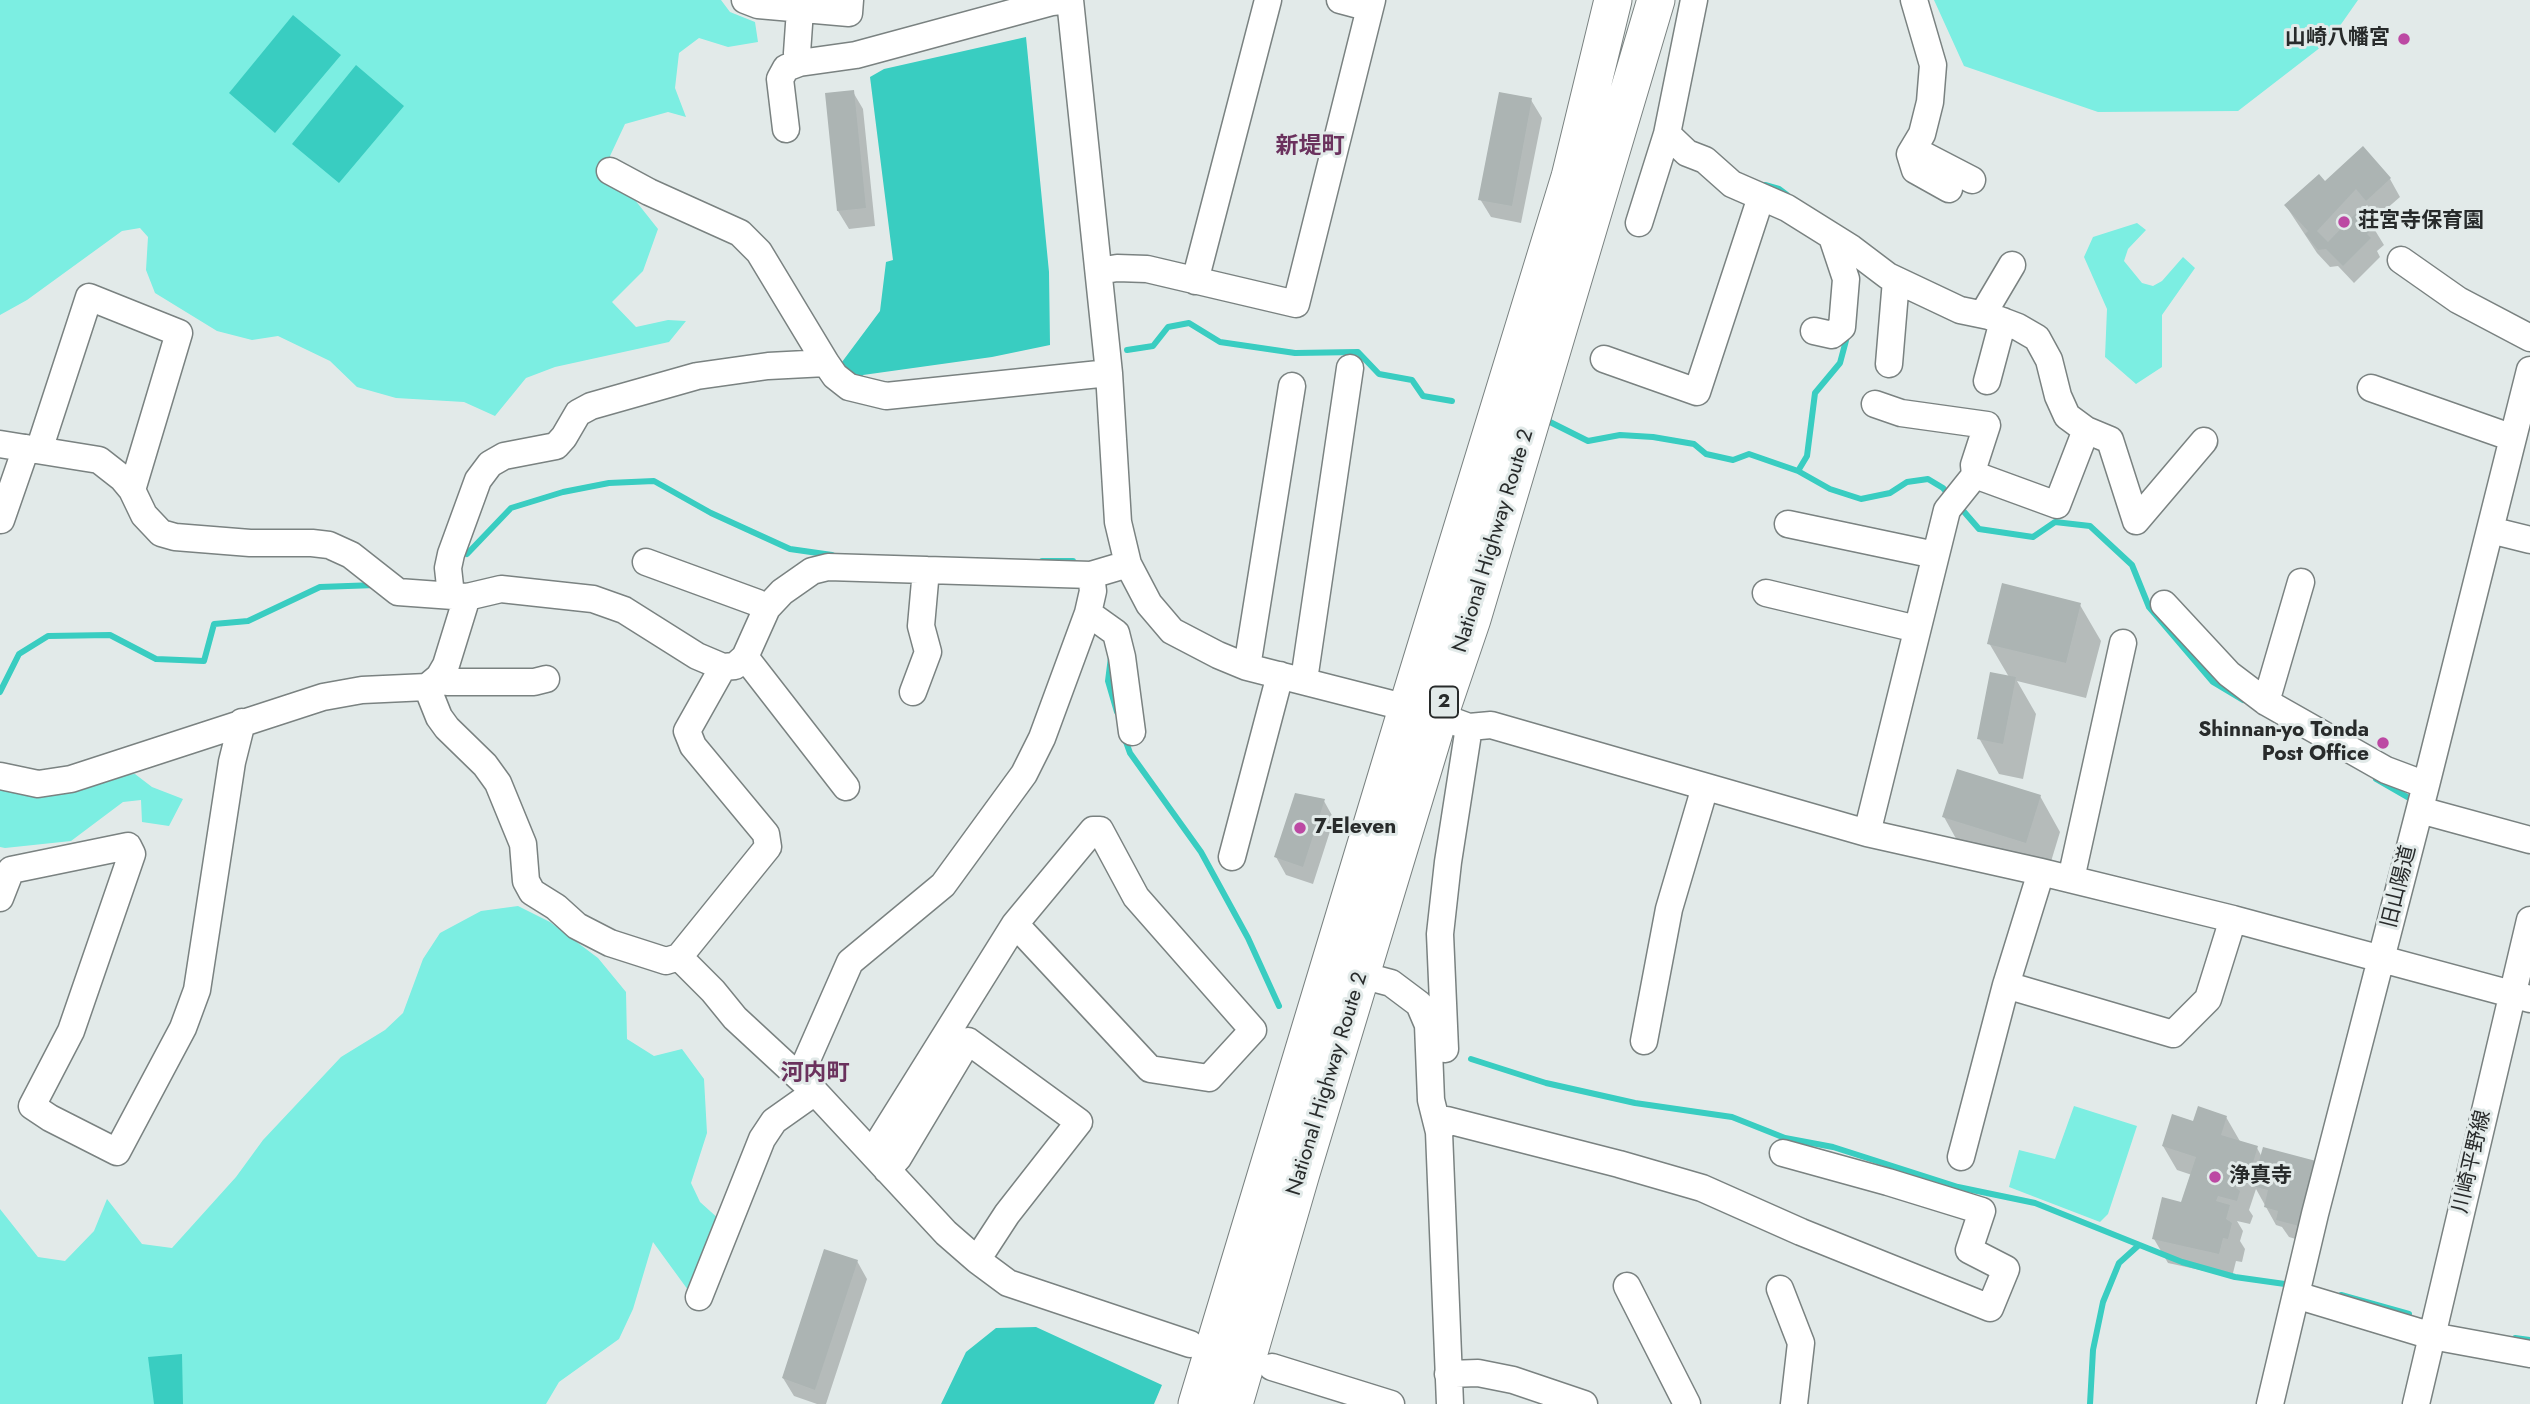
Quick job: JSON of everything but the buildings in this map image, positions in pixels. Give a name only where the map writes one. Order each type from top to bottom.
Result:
[{"type":"highway","name":"National Highway Route 2","points":[[1438,717],[1613,0]]},
{"type":"highway","name":"National Highway Route 2","points":[[1197,1404],[1345,970],[1438,717],[1480,592],[1656,0]]},
{"type":"highway","name":"National Highway Route 2","points":[[1234,1404],[1345,970]]},
{"type":"street","points":[[745,0],[758,5],[849,13],[850,0]]},
{"type":"street","points":[[786,129],[780,79],[786,68],[799,63],[856,55],[1052,2],[1070,0],[1109,373],[1118,522],[1128,564],[1149,604],[1172,631],[1218,655],[1247,667],[1438,717],[1491,725],[1867,833],[2233,919],[2521,996]]},
{"type":"street","points":[[1195,281],[1268,0]]},
{"type":"street","points":[[1099,271],[1118,268],[1147,269],[1296,304],[1371,4],[1340,0]]},
{"type":"street","points":[[1639,223],[1667,134],[1694,0]]},
{"type":"street","points":[[1914,0],[1933,65],[1930,102],[1922,134],[1910,154],[1915,170],[1961,185]]},
{"type":"street","points":[[799,63],[797,53],[800,10]]},
{"type":"street","points":[[1667,134],[1687,153],[1705,160],[1732,184],[1787,208],[1896,280],[1960,310],[1993,318],[2037,338],[2049,360],[2058,396],[2067,416],[2086,430],[2110,440],[2136,521],[2204,441]]},
{"type":"street","points":[[610,171],[649,192],[740,233],[759,252],[835,376],[849,387],[886,396],[1109,373]]},
{"type":"street","points":[[1604,359],[1697,392],[1762,197]]},
{"type":"street","points":[[1814,331],[1832,335],[1842,327],[1846,279],[1832,237]]},
{"type":"street","points":[[2401,260],[2458,300],[2530,338]]},
{"type":"street","points":[[1987,381],[1993,318],[2012,265]]},
{"type":"street","points":[[1889,364],[1896,280]]},
{"type":"street","points":[[1,520],[33,449],[89,297],[179,333],[132,490]]},
{"type":"street","points":[[827,363],[768,366],[696,376],[591,406],[578,413],[565,438],[556,446],[504,456],[490,464],[478,480],[448,568],[459,596],[446,665],[433,682],[439,717],[485,765],[498,783],[523,844],[526,881],[532,892],[556,907],[577,926],[595,936],[666,961],[679,957],[768,847],[766,834],[693,746],[687,731],[767,608],[782,592],[812,571],[828,567],[1091,575],[1128,564]]},
{"type":"street","points":[[1231,857],[1292,678],[1350,368]]},
{"type":"street","name":"旧山陽道","points":[[2270,1404],[2315,1214],[2530,370]]},
{"type":"street","points":[[1247,667],[1292,386]]},
{"type":"street","points":[[2371,388],[2513,438]]},
{"type":"street","points":[[1867,833],[1935,555],[1952,503],[1975,475],[1974,465],[1987,425],[1901,413],[1875,404]]},
{"type":"street","points":[[1975,475],[2057,505],[2086,430]]},
{"type":"street","points":[[0,444],[99,460],[132,490],[144,515],[161,533],[175,537],[250,543],[329,545],[351,555],[398,592],[459,596],[501,589],[593,600],[624,610],[697,656],[734,662],[846,787]]},
{"type":"street","points":[[1788,524],[1935,555]]},
{"type":"street","points":[[2490,530],[2530,540]]},
{"type":"street","points":[[646,562],[767,608]]},
{"type":"street","points":[[913,692],[928,652],[921,626],[926,570]]},
{"type":"street","points":[[699,1297],[762,1139],[806,1083],[806,1062],[850,962],[943,885],[1024,774],[1042,738],[1088,613],[1093,591],[1091,575]]},
{"type":"street","points":[[2266,702],[2301,582]]},
{"type":"street","points":[[1766,593],[1917,629]]},
{"type":"street","points":[[2164,604],[2229,674],[2266,702],[2386,770],[2423,797],[2530,840]]},
{"type":"street","points":[[1088,613],[1116,633],[1132,732]]},
{"type":"street","points":[[2071,879],[2123,643]]},
{"type":"street","points":[[0,776],[38,784],[71,779],[323,696],[433,682],[534,682],[546,679]]},
{"type":"street","points":[[1438,717],[1448,862],[1440,934],[1450,1404]]},
{"type":"street","points":[[0,898],[6,865],[128,846],[132,854],[71,1031],[33,1106],[50,1118],[117,1152],[183,1028],[197,990],[232,762],[242,722]]},
{"type":"street","points":[[1644,1041],[1669,909],[1705,787]]},
{"type":"street","points":[[880,1162],[1016,924],[1093,830],[1100,830],[1136,897],[1253,1030],[1209,1078],[1150,1069],[1016,924]]},
{"type":"street","points":[[1961,1157],[2006,985],[2041,872]]},
{"type":"street","points":[[2006,985],[2173,1034],[2208,999],[2233,919]]},
{"type":"street","name":"川崎平野線","points":[[2416,1404],[2521,996],[2530,920]]},
{"type":"street","points":[[679,957],[735,1018],[806,1083],[946,1233],[1008,1283],[1190,1344]]},
{"type":"street","points":[[1345,970],[1391,983],[1419,1004],[1428,1025],[1431,1100],[1443,1126]]},
{"type":"street","points":[[880,1162],[898,1158],[968,1041],[1079,1122],[1007,1214],[978,1260]]},
{"type":"street","points":[[1443,1126],[1619,1164],[1702,1188],[1801,1232],[1990,1308],[2006,1269],[1969,1250],[1982,1211],[1783,1153]]},
{"type":"street","points":[[1627,1286],[1687,1404]]},
{"type":"street","points":[[1780,1289],[1801,1343],[1794,1404]]},
{"type":"street","points":[[2297,1295],[2432,1336],[2530,1354]]},
{"type":"street","points":[[1272,1367],[1391,1404]]},
{"type":"street","points":[[1448,1374],[1478,1373],[1513,1380],[1584,1404]]},
{"type":"shaded area","points":[[0,0],[721,0],[730,12],[755,22],[758,42],[728,47],[699,38],[679,53],[675,88],[686,117],[668,112],[625,124],[610,156],[609,184],[635,200],[658,229],[643,271],[612,302],[636,327],[668,320],[686,321],[669,342],[555,367],[526,378],[495,416],[464,402],[396,398],[357,387],[330,361],[278,336],[252,340],[217,331],[155,293],[146,270],[148,237],[140,228],[122,231],[27,300],[0,315]]},
{"type":"shaded area","points":[[1934,0],[2358,0],[2330,40],[2238,111],[2098,112],[1964,66]]},
{"type":"shaded area","points":[[293,15],[341,55],[275,133],[229,93]]},
{"type":"shaded area","points":[[1026,37],[1049,272],[1050,345],[992,357],[863,375],[859,384],[839,366],[880,311],[886,262],[893,260],[870,77],[884,69]]},
{"type":"shaded area","points":[[356,65],[404,106],[339,183],[292,144]]},
{"type":"shaded area","points":[[2137,223],[2146,230],[2128,249],[2124,261],[2142,283],[2153,286],[2162,281],[2183,257],[2195,268],[2162,315],[2162,367],[2136,384],[2105,357],[2107,309],[2084,257],[2093,237]]},
{"type":"shaded area","points":[[135,774],[152,787],[183,799],[169,826],[142,822],[141,800],[123,802],[71,841],[0,847],[0,786]]},
{"type":"shaded area","points":[[518,906],[550,922],[598,958],[626,992],[627,1039],[654,1056],[682,1049],[704,1079],[707,1133],[691,1183],[700,1202],[720,1220],[688,1290],[653,1242],[633,1309],[619,1339],[559,1382],[546,1404],[0,1404],[0,1209],[38,1257],[65,1261],[94,1231],[107,1199],[142,1244],[172,1248],[236,1177],[263,1140],[341,1057],[385,1030],[403,1013],[423,959],[440,933],[481,911]]},
{"type":"shaded area","points":[[2074,1106],[2137,1126],[2108,1214],[2100,1222],[2009,1187],[2019,1150],[2055,1159]]},
{"type":"shaded area","points":[[1036,1327],[1162,1385],[1154,1404],[941,1404],[966,1352],[996,1328]]},
{"type":"shaded area","points":[[182,1354],[183,1404],[154,1404],[148,1357]]},
{"type":"waterway","points":[[1765,185],[1779,189],[1787,195]]},
{"type":"waterway","points":[[1127,350],[1153,346],[1168,327],[1189,323],[1220,342],[1295,353],[1358,352],[1379,374],[1412,380],[1423,396],[1452,401]]},
{"type":"waterway","points":[[1798,471],[1807,456],[1815,393],[1840,363],[1848,333]]},
{"type":"waterway","points":[[1542,418],[1588,441],[1620,435],[1653,437],[1694,444],[1706,454],[1733,460],[1749,454],[1798,471],[1830,489],[1861,499],[1890,493],[1907,482],[1928,479],[1949,495]]},
{"type":"waterway","points":[[467,554],[511,508],[563,492],[609,483],[654,481],[711,513],[790,549],[832,555]]},
{"type":"waterway","points":[[1959,506],[1979,529],[2033,537],[2055,522],[2090,526],[2132,565],[2149,607],[2213,682],[2243,700]]},
{"type":"waterway","points":[[1042,561],[1073,561]]},
{"type":"waterway","points":[[0,692],[19,654],[48,636],[110,635],[156,659],[204,661],[214,624],[248,621],[320,587],[376,585]]},
{"type":"waterway","points":[[1111,657],[1108,681],[1117,712]]},
{"type":"waterway","points":[[1125,739],[1130,753],[1201,852],[1248,938],[1279,1006]]},
{"type":"waterway","points":[[2376,779],[2409,798]]},
{"type":"waterway","points":[[1471,1059],[1546,1083],[1635,1103],[1732,1117],[1785,1138],[1833,1147],[1958,1187],[2035,1203],[2182,1262],[2235,1277],[2292,1285]]},
{"type":"waterway","points":[[2090,1404],[2093,1350],[2103,1302],[2119,1263],[2139,1245]]},
{"type":"waterway","points":[[2341,1295],[2409,1314]]},
{"type":"waterway","points":[[2515,1338],[2530,1340]]},
{"type":"place","name":"山崎八幡宮","points":[[2404,39]]},
{"type":"place","name":"荘宮寺保育園","points":[[2344,222]]},
{"type":"place","name":"Shinnan-yo Tonda Post Office","points":[[2383,743]]},
{"type":"place","name":"7-Eleven","points":[[1300,828]]},
{"type":"place","name":"浄真寺","points":[[2215,1177]]},
{"type":"district","name":"新堤町","points":[[1310,147]]},
{"type":"district","name":"河内町","points":[[815,1074]]}]
